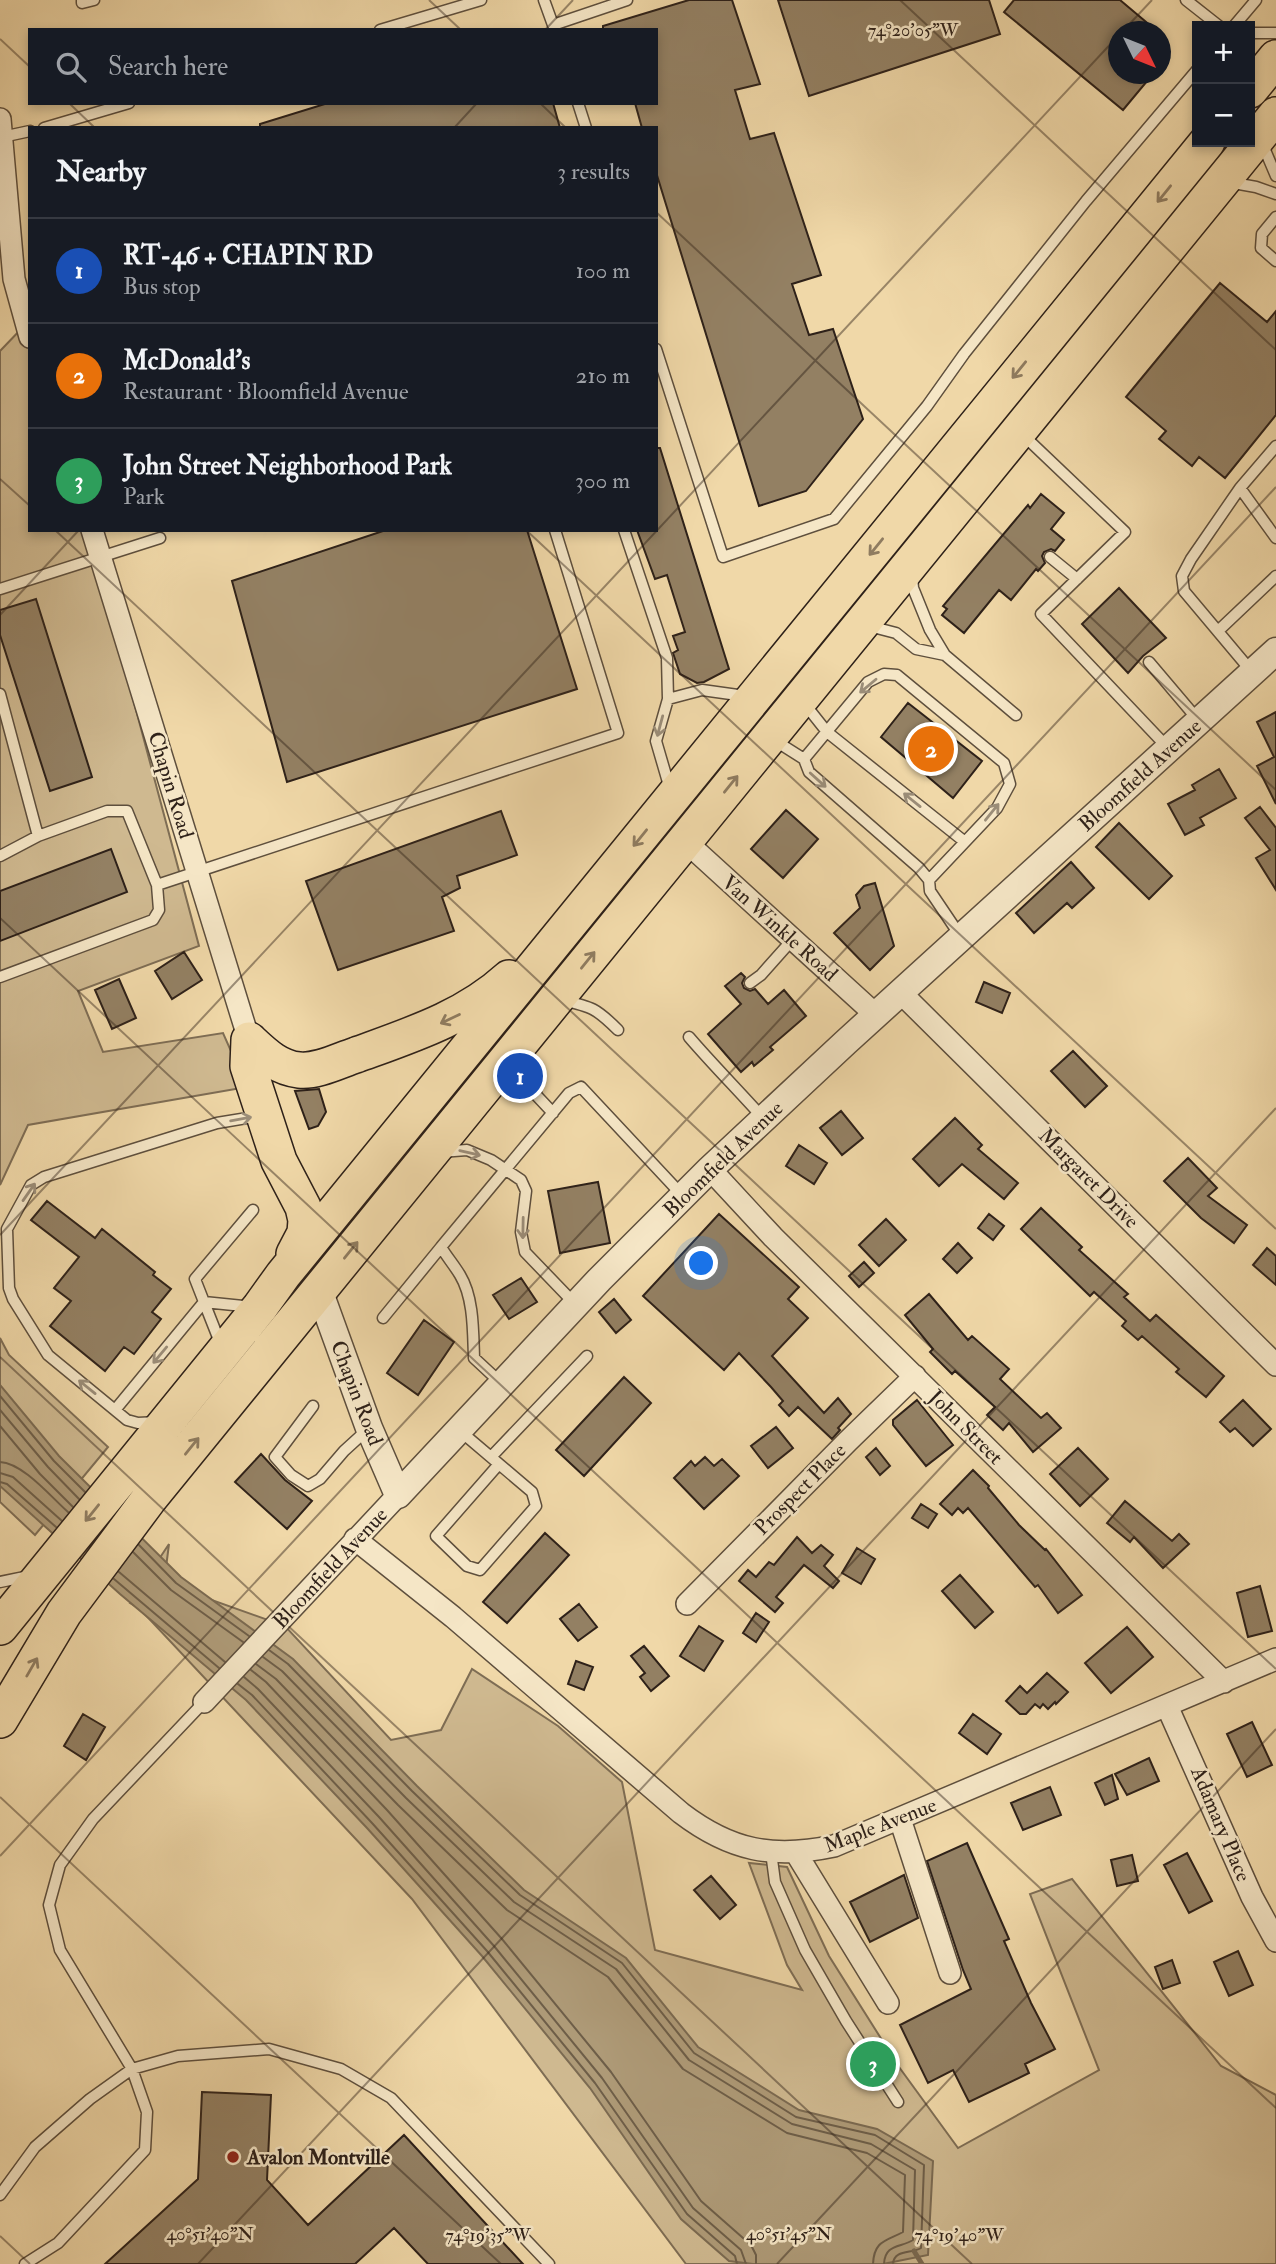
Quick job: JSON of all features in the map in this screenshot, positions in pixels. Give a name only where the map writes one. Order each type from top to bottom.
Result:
[{"type":"highway","points":[[1255,84],[1276,58]]},
{"type":"highway","points":[[0,1720],[64,1613],[149,1499],[1268,125]]},
{"type":"highway","points":[[0,1627],[1203,147]]},
{"type":"highway","points":[[249,1040],[270,1059],[285,1068],[301,1071],[322,1067],[428,1029],[462,1013],[492,993],[578,914]]},
{"type":"highway","points":[[249,1040],[248,1066],[279,1160],[297,1191],[306,1220],[305,1233],[284,1275]]},
{"type":"street","points":[[1,128],[14,279],[28,330]]},
{"type":"street","name":"Chapin Road","points":[[93,532],[249,1040]]},
{"type":"street","name":"Bloomfield Avenue","points":[[204,1702],[576,1305],[710,1169],[1276,651]]},
{"type":"street","name":"Van Winkle Road","points":[[685,841],[876,1015]]},
{"type":"street","name":"Margaret Drive","points":[[901,992],[1276,1365]]},
{"type":"street","name":"John Street","points":[[710,1169],[772,1237],[1224,1682]]},
{"type":"street","name":"Chapin Road","points":[[319,1290],[369,1428],[398,1495]]},
{"type":"street","name":"Prospect Place","points":[[687,1604],[915,1376]]},
{"type":"street","name":"Maple Avenue","points":[[355,1539],[453,1617],[701,1828],[735,1845],[771,1852],[796,1853],[834,1846],[1276,1659]]},
{"type":"street","name":"Adamary Place","points":[[1167,1706],[1252,1896],[1276,1941]]},
{"type":"street","points":[[901,1819],[950,1973]]},
{"type":"street","points":[[796,1853],[888,2003]]},
{"type":"lane","points":[[82,0],[82,4],[94,0]]},
{"type":"lane","points":[[387,28],[481,0]]},
{"type":"lane","points":[[544,0],[554,27],[627,0]]},
{"type":"lane","points":[[1186,0],[1213,21]]},
{"type":"lane","points":[[1238,21],[1256,0]]},
{"type":"lane","points":[[1255,33],[1276,33]]},
{"type":"lane","points":[[658,358],[723,557],[834,519],[927,407],[964,354],[1086,201],[1192,76]]},
{"type":"lane","points":[[51,126],[122,105]]},
{"type":"lane","points":[[579,105],[585,126]]},
{"type":"lane","points":[[1268,125],[1276,176]]},
{"type":"lane","points":[[1,128],[28,131]]},
{"type":"lane","points":[[1222,180],[1276,194]]},
{"type":"lane","points":[[1276,218],[1262,234],[1261,248],[1276,261]]},
{"type":"lane","points":[[1018,430],[1125,531],[1041,614],[1169,749]]},
{"type":"lane","points":[[1252,672],[1184,591],[1182,576],[1240,488],[1276,446]]},
{"type":"lane","points":[[1240,488],[1276,537]]},
{"type":"lane","points":[[158,885],[618,733],[556,532]]},
{"type":"lane","points":[[625,532],[667,659],[668,699],[656,741],[673,798]]},
{"type":"lane","points":[[0,589],[160,538]]},
{"type":"lane","points":[[1049,557],[1077,579]]},
{"type":"lane","points":[[910,563],[913,588],[930,630],[945,655],[1016,715]]},
{"type":"lane","points":[[1218,631],[1276,576]]},
{"type":"lane","points":[[860,624],[896,633],[916,649],[945,655]]},
{"type":"lane","points":[[1149,662],[1199,721]]},
{"type":"lane","points":[[804,759],[868,682],[884,674],[897,675],[1004,763],[1010,784],[997,808],[929,880]]},
{"type":"lane","points":[[668,699],[702,690],[755,698]]},
{"type":"lane","points":[[0,694],[38,836]]},
{"type":"lane","points":[[800,698],[827,732],[965,842]]},
{"type":"lane","points":[[769,737],[804,759],[809,772],[919,868],[929,880],[930,891],[961,937]]},
{"type":"lane","points":[[0,856],[38,836],[107,811],[127,811],[158,885],[159,910],[153,920],[0,977]]},
{"type":"lane","points":[[750,983],[761,975],[793,939]]},
{"type":"lane","points":[[556,998],[590,1007],[601,1013],[618,1030]]},
{"type":"lane","points":[[527,1036],[529,1067],[537,1096],[553,1113]]},
{"type":"lane","points":[[689,1037],[763,1118]]},
{"type":"lane","points":[[383,1318],[569,1093],[581,1087],[684,1196]]},
{"type":"lane","points":[[167,1421],[138,1423],[127,1420],[48,1355],[9,1288],[7,1229],[32,1185],[44,1177],[217,1123],[265,1115]]},
{"type":"lane","points":[[431,1153],[467,1150],[491,1160],[521,1180],[526,1191],[521,1232],[525,1252],[576,1305]]},
{"type":"lane","points":[[223,1352],[195,1279],[253,1210]]},
{"type":"lane","points":[[441,1247],[460,1276],[468,1296],[474,1358],[502,1384]]},
{"type":"lane","points":[[115,1410],[204,1302]]},
{"type":"lane","points":[[204,1302],[260,1307]]},
{"type":"lane","points":[[459,1430],[495,1461],[532,1492],[536,1506],[480,1570],[467,1566],[436,1536],[495,1461],[587,1356]]},
{"type":"lane","points":[[313,1406],[275,1457],[291,1475],[308,1486],[320,1479],[369,1428]]},
{"type":"lane","points":[[0,1582],[25,1578],[55,1559]]},
{"type":"lane","points":[[25,2264],[58,2243],[145,2150],[147,2112],[132,2069],[60,1950],[48,1905],[60,1864],[93,1819],[204,1702]]},
{"type":"lane","points":[[771,1852],[775,1882],[805,1950],[898,2102]]},
{"type":"lane","points":[[0,2195],[35,2147],[90,2099],[132,2069],[178,2056],[269,2049],[341,2069],[391,2098],[549,2264]]},
{"type":"shaded area","points":[[25,325],[28,335],[28,532],[89,532],[199,946],[78,991],[103,1052],[223,1033],[247,1087],[28,1125],[0,1185],[0,351]]},
{"type":"shaded area","points":[[0,1338],[9,1355],[108,1447],[35,1535],[0,1502]]},
{"type":"shaded area","points":[[169,1544],[164,1583],[285,1626],[391,1740],[441,1730],[472,1669],[558,1726],[622,1782],[655,1950],[802,1990],[787,1965],[749,1863],[787,1867],[829,1956],[899,2067],[958,2148],[1099,2070],[1030,1894],[1072,1879],[1221,2066],[1276,2095],[1276,2264],[686,2264],[412,1899],[140,1609],[130,1603]]},
{"type":"water","points":[[0,1385],[59,1456],[181,1577],[293,1659],[417,1786],[524,1890],[626,1958],[698,2047],[799,2110],[877,2129],[933,2161],[928,2255],[883,2264],[753,2264],[729,2261],[681,2219],[590,2088],[482,1956],[367,1828],[246,1700],[120,1594],[0,1486]]},
{"type":"building","points":[[689,0],[732,0],[760,84],[735,90],[750,139],[774,133],[821,275],[792,284],[809,335],[833,329],[863,419],[806,491],[759,506],[658,178],[658,126],[641,126],[636,105],[658,105],[658,28],[603,26]]},
{"type":"building","points":[[778,0],[989,0],[1000,34],[809,96]]},
{"type":"building","points":[[1014,0],[1120,0],[1145,21],[1108,21],[1108,84],[1145,84],[1123,110],[1004,12]]},
{"type":"building","points":[[322,105],[554,105],[559,126],[260,126]]},
{"type":"building","points":[[1220,283],[1267,322],[1276,311],[1276,415],[1225,478],[1199,457],[1192,466],[1159,439],[1166,431],[1126,397]]},
{"type":"building","points":[[660,448],[729,669],[697,683],[680,674],[673,653],[678,650],[673,636],[685,632],[667,575],[655,579],[638,532],[658,532]]},
{"type":"building","points":[[1041,494],[1064,513],[1051,529],[1064,540],[1055,551],[1051,549],[1044,552],[1042,556],[1045,563],[1038,571],[1036,569],[1011,600],[999,590],[964,633],[942,615],[947,609],[943,606],[1028,505],[1030,508]]},
{"type":"building","points":[[380,532],[528,532],[577,689],[287,782],[232,581]]},
{"type":"building","points":[[1119,588],[1166,638],[1143,656],[1128,673],[1082,624]]},
{"type":"building","points":[[36,599],[92,777],[50,791],[0,635],[0,610]]},
{"type":"building","points":[[908,703],[982,761],[953,798],[881,737]]},
{"type":"building","points":[[1276,712],[1276,804],[1257,766],[1274,757],[1257,722]]},
{"type":"building","points":[[1219,769],[1236,798],[1200,818],[1204,825],[1185,835],[1168,804],[1195,790],[1192,785]]},
{"type":"building","points":[[1260,807],[1276,828],[1276,890],[1256,858],[1270,850],[1245,818]]},
{"type":"building","points":[[786,810],[818,839],[783,878],[751,849]]},
{"type":"building","points":[[501,811],[517,855],[457,876],[460,888],[442,897],[454,931],[338,970],[306,881]]},
{"type":"building","points":[[1119,823],[1172,876],[1149,899],[1096,847]]},
{"type":"building","points":[[111,849],[127,892],[0,941],[0,891]]},
{"type":"building","points":[[1071,862],[1094,888],[1072,908],[1067,903],[1034,933],[1016,913]]},
{"type":"building","points":[[875,883],[894,946],[870,970],[834,933],[860,908],[856,895],[864,886]]},
{"type":"building","points":[[184,952],[202,980],[172,999],[155,971]]},
{"type":"building","points":[[741,973],[745,977],[742,983],[744,988],[750,991],[755,989],[768,1004],[784,990],[806,1016],[770,1047],[773,1050],[754,1066],[752,1062],[741,1072],[708,1034],[741,1004],[725,986]]},
{"type":"building","points":[[119,979],[136,1018],[112,1029],[95,990]]},
{"type":"building","points":[[984,982],[1010,993],[1002,1013],[976,1002]]},
{"type":"building","points":[[1073,1051],[1107,1086],[1085,1107],[1051,1071]]},
{"type":"building","points":[[319,1089],[326,1112],[318,1126],[309,1129],[295,1091]]},
{"type":"building","points":[[841,1111],[863,1138],[842,1155],[820,1128]]},
{"type":"building","points":[[955,1118],[982,1145],[978,1149],[1018,1183],[1004,1199],[962,1164],[939,1186],[913,1159]]},
{"type":"building","points":[[799,1145],[827,1163],[814,1184],[786,1166]]},
{"type":"building","points":[[1188,1158],[1217,1188],[1208,1196],[1247,1225],[1234,1243],[1201,1218],[1164,1181]]},
{"type":"building","points":[[598,1182],[610,1243],[560,1253],[548,1191]]},
{"type":"building","points":[[47,1201],[95,1238],[102,1229],[155,1272],[153,1275],[171,1289],[152,1312],[161,1319],[134,1354],[124,1347],[105,1371],[50,1326],[71,1301],[54,1288],[79,1257],[31,1220]]},
{"type":"building","points":[[1041,1208],[1082,1247],[1079,1250],[1128,1294],[1124,1297],[1150,1321],[1156,1315],[1224,1376],[1206,1397],[1176,1372],[1179,1369],[1142,1336],[1138,1340],[1122,1326],[1126,1321],[1094,1292],[1090,1296],[1021,1229]]},
{"type":"building","points":[[719,1214],[799,1287],[788,1299],[808,1318],[772,1356],[824,1413],[838,1398],[851,1414],[832,1439],[798,1407],[789,1416],[779,1405],[783,1401],[739,1353],[724,1370],[643,1296]]},
{"type":"building","points":[[989,1214],[1004,1226],[993,1240],[978,1228]]},
{"type":"building","points":[[886,1219],[906,1240],[879,1266],[859,1245]]},
{"type":"building","points":[[958,1243],[972,1258],[957,1273],[943,1259]]},
{"type":"building","points":[[1267,1248],[1276,1256],[1276,1285],[1253,1265]]},
{"type":"building","points":[[864,1262],[874,1273],[859,1287],[849,1276]]},
{"type":"building","points":[[521,1278],[537,1302],[509,1319],[493,1295]]},
{"type":"building","points":[[929,1294],[968,1340],[972,1336],[1009,1369],[1000,1379],[1041,1418],[1047,1413],[1061,1428],[1033,1452],[1009,1423],[1003,1430],[987,1415],[995,1407],[955,1371],[952,1374],[930,1352],[933,1349],[905,1315]]},
{"type":"building","points":[[614,1299],[631,1320],[616,1333],[599,1312]]},
{"type":"building","points":[[424,1320],[454,1342],[418,1395],[387,1373]]},
{"type":"building","points":[[624,1377],[651,1403],[584,1476],[556,1450]]},
{"type":"building","points":[[917,1400],[953,1445],[926,1466],[893,1425],[893,1420]]},
{"type":"building","points":[[1243,1400],[1271,1429],[1253,1446],[1235,1428],[1230,1432],[1220,1422]]},
{"type":"building","points":[[776,1427],[793,1448],[768,1468],[751,1446]]},
{"type":"building","points":[[876,1448],[890,1466],[880,1475],[866,1457]]},
{"type":"building","points":[[1078,1448],[1108,1479],[1080,1506],[1050,1474]]},
{"type":"building","points":[[261,1454],[285,1480],[312,1501],[287,1529],[235,1482]]},
{"type":"building","points":[[705,1457],[714,1466],[722,1459],[739,1476],[704,1509],[674,1478],[691,1461],[695,1466]]},
{"type":"building","points":[[973,1470],[1019,1525],[1046,1549],[1082,1595],[1058,1613],[1038,1585],[1035,1587],[968,1508],[963,1513],[958,1508],[952,1515],[940,1504]]},
{"type":"building","points":[[1125,1501],[1172,1541],[1179,1534],[1189,1544],[1163,1568],[1134,1537],[1130,1542],[1107,1523]]},
{"type":"building","points":[[921,1504],[937,1514],[928,1528],[912,1518]]},
{"type":"building","points":[[545,1533],[569,1555],[507,1623],[483,1602]]},
{"type":"building","points":[[797,1537],[812,1553],[821,1545],[833,1555],[824,1566],[839,1581],[833,1588],[804,1565],[776,1597],[783,1603],[775,1612],[739,1581],[748,1570],[756,1577],[769,1562],[774,1565]]},
{"type":"building","points":[[857,1548],[875,1559],[861,1584],[842,1573]]},
{"type":"building","points":[[960,1575],[993,1612],[975,1628],[942,1591]]},
{"type":"building","points":[[1260,1586],[1272,1631],[1248,1637],[1237,1593]]},
{"type":"building","points":[[579,1604],[597,1627],[578,1641],[560,1619]]},
{"type":"building","points":[[756,1613],[769,1622],[756,1642],[743,1633]]},
{"type":"building","points":[[699,1626],[723,1641],[704,1671],[680,1656]]},
{"type":"building","points":[[1127,1627],[1153,1657],[1111,1693],[1085,1663]]},
{"type":"building","points":[[644,1646],[669,1676],[651,1691],[640,1677],[645,1673],[631,1656]]},
{"type":"building","points":[[576,1661],[593,1667],[584,1690],[568,1684]]},
{"type":"building","points":[[1047,1673],[1068,1692],[1056,1704],[1055,1702],[1048,1709],[1043,1704],[1040,1708],[1035,1704],[1026,1714],[1020,1714],[1006,1701],[1020,1686],[1027,1693]]},
{"type":"building","points":[[83,1714],[105,1727],[86,1760],[64,1746]]},
{"type":"building","points":[[973,1714],[1001,1734],[987,1754],[959,1733]]},
{"type":"building","points":[[1252,1722],[1272,1765],[1247,1777],[1227,1734]]},
{"type":"building","points":[[1149,1758],[1159,1781],[1127,1795],[1115,1774]]},
{"type":"building","points":[[1112,1775],[1118,1799],[1105,1805],[1095,1783]]},
{"type":"building","points":[[1050,1787],[1061,1815],[1023,1830],[1011,1803]]},
{"type":"building","points":[[967,1843],[1009,1939],[1004,1941],[1055,2049],[1025,2064],[1029,2073],[969,2102],[953,2070],[928,2083],[900,2025],[971,1989],[927,1861]]},
{"type":"building","points":[[1187,1853],[1212,1901],[1189,1913],[1164,1865]]},
{"type":"building","points":[[1132,1855],[1138,1881],[1117,1886],[1111,1860]]},
{"type":"building","points":[[904,1875],[918,1918],[870,1942],[850,1902]]},
{"type":"building","points":[[711,1876],[736,1905],[720,1919],[694,1890]]},
{"type":"building","points":[[1238,1951],[1253,1985],[1229,1996],[1214,1962]]},
{"type":"building","points":[[1172,1960],[1180,1983],[1163,1989],[1155,1967]]},
{"type":"building","name":"Avalon Montville","points":[[202,2092],[271,2095],[267,2180],[308,2225],[404,2135],[523,2264],[428,2264],[394,2228],[355,2264],[105,2264],[198,2179]]},
{"type":"waterway","points":[[914,2251],[922,2264]]},
{"type":"place","name":"McDonald's","points":[[931,749]]},
{"type":"place","name":"RT-46 + CHAPIN RD","points":[[520,1076]]},
{"type":"place","name":"John Street Neighborhood Park","points":[[873,2064]]},
{"type":"place","name":"Avalon Montville","points":[[233,2157]]}]
